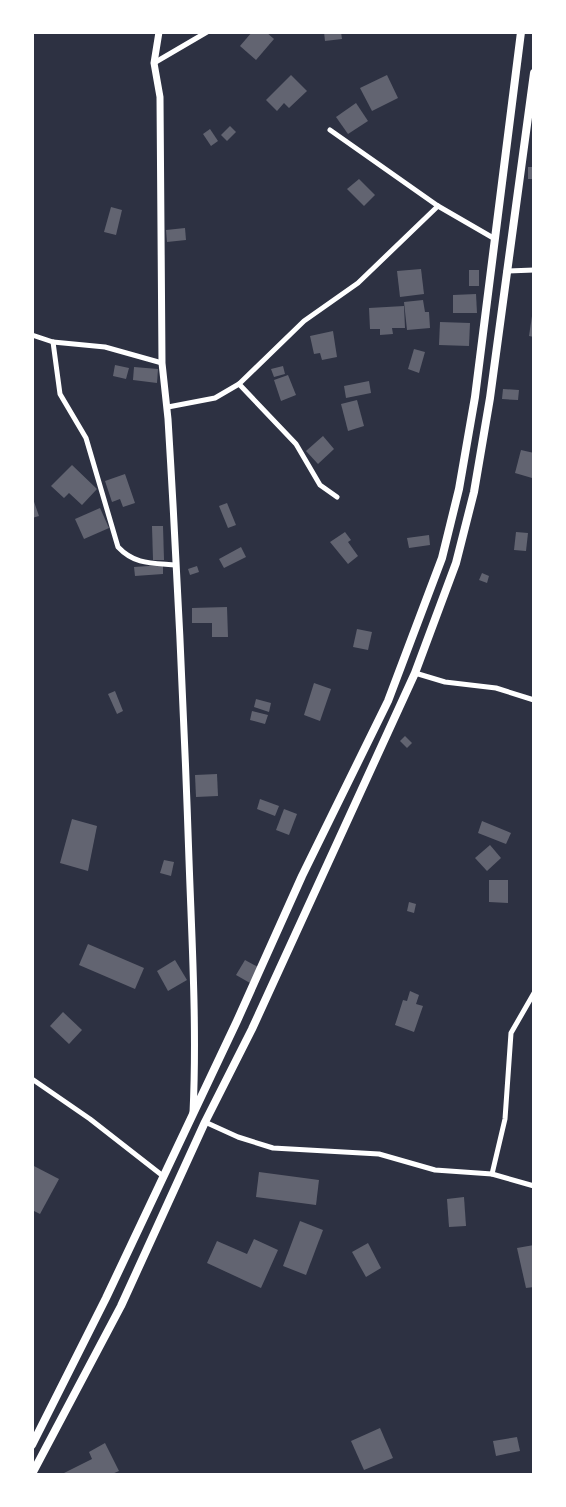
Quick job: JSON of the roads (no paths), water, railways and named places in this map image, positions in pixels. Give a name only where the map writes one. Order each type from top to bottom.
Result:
[{"type":"main road","points":[[159,32],[154,63],[160,97],[162,363],[168,407],[187,775],[195,997],[196,1055],[193,1115]]},
{"type":"main road","points":[[32,1445],[106,1298],[193,1115],[302,876],[388,701],[442,558],[468,445],[496,240],[521,32]]},
{"type":"main road","points":[[32,1474],[122,1306],[205,1122],[272,984],[416,673],[456,563],[474,492],[490,398],[534,74]]},
{"type":"main road","points":[[256,978],[272,984]]},
{"type":"street","points":[[154,63],[207,32]]},
{"type":"street","points":[[330,130],[438,206],[496,240]]},
{"type":"street","points":[[168,407],[215,398],[238,384],[304,321],[358,283],[438,206]]},
{"type":"street","points":[[506,271],[534,270]]},
{"type":"street","points":[[32,335],[53,342],[106,347],[162,363]]},
{"type":"street","points":[[53,342],[60,394],[86,438],[118,547],[128,557],[139,562],[176,565]]},
{"type":"street","points":[[238,384],[296,444],[320,485],[337,498]]},
{"type":"street","points":[[416,673],[445,682],[496,688],[534,700]]},
{"type":"street","points":[[492,1174],[505,1119],[511,1033],[534,993]]},
{"type":"street","points":[[32,1079],[90,1119],[164,1176]]},
{"type":"street","points":[[205,1122],[238,1137],[273,1148],[379,1154],[435,1170],[492,1174],[534,1186]]}]
